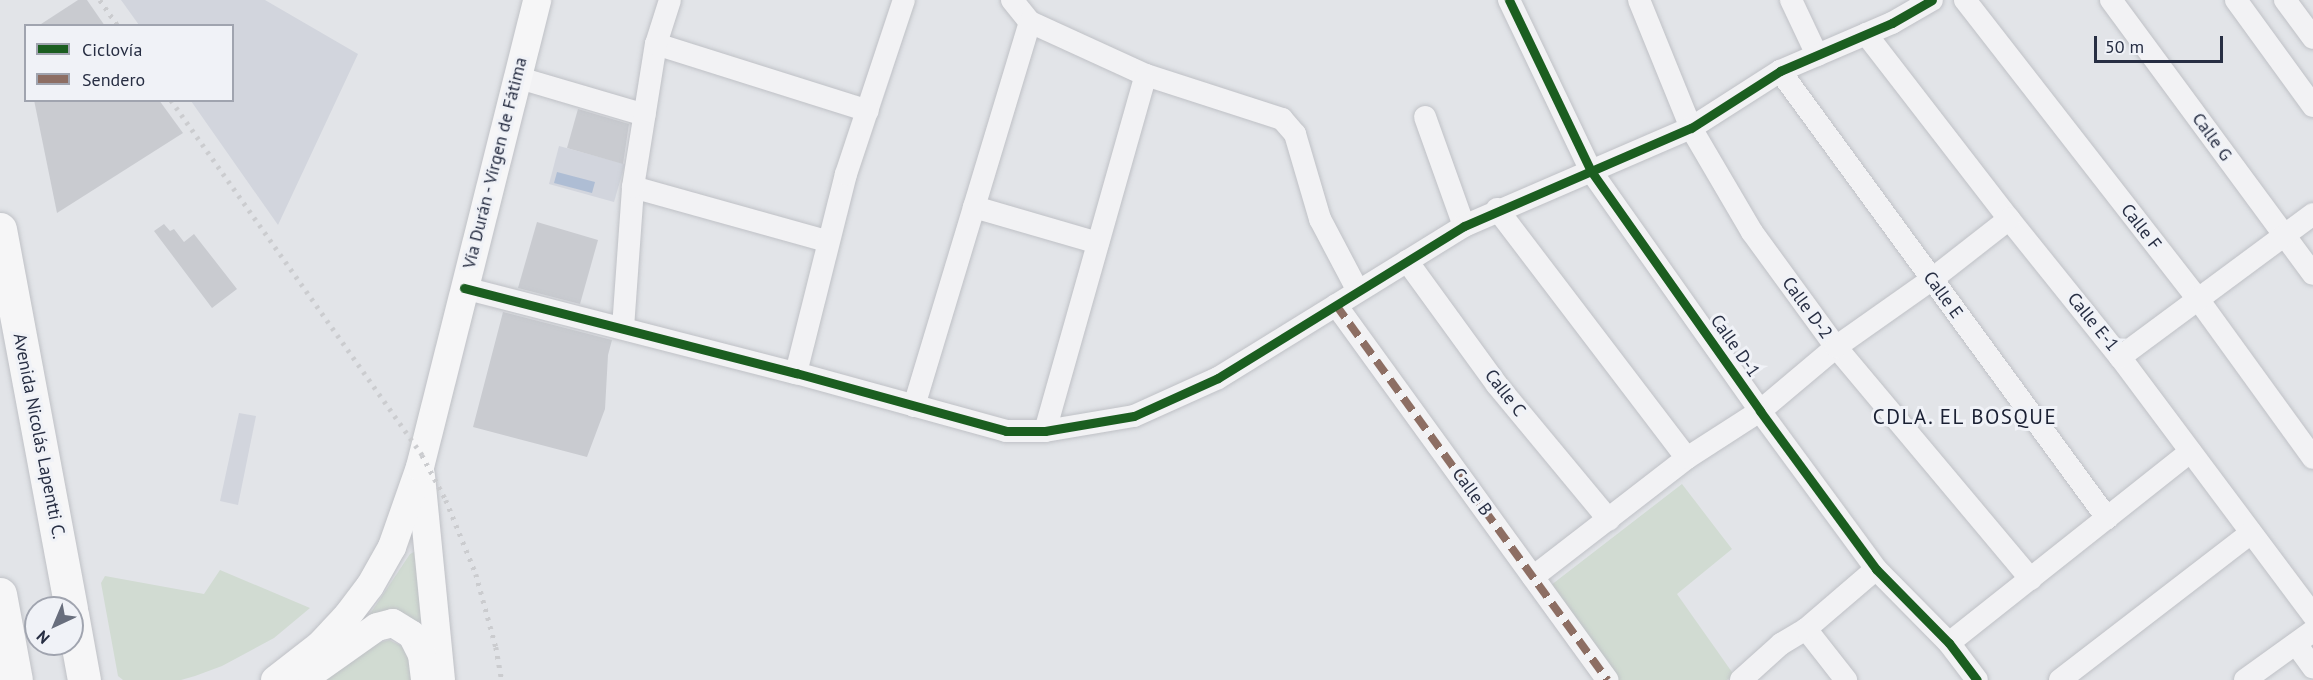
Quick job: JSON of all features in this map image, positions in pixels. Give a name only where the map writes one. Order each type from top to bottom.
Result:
[{"type":"highway","name":"Avenida Nicolás Lapentti C.","points":[[0,229],[69,596]]},
{"type":"highway","points":[[0,594],[16,680]]},
{"type":"highway","points":[[80,656],[84,680]]},
{"type":"main road","name":"Vía Durán - Vírgen de Fátima","points":[[275,680],[320,645],[348,615],[370,586],[392,547],[420,467],[537,0]]},
{"type":"main road","name":"Vía Durán - Vírgen de Fátima","points":[[420,467],[441,680]]},
{"type":"main road","points":[[275,680],[305,677],[377,627],[393,623],[411,635],[422,655],[425,680]]},
{"type":"street","points":[[623,328],[633,187],[656,44],[670,0]]},
{"type":"street","points":[[795,373],[846,174],[904,0]]},
{"type":"street","points":[[1012,0],[1030,22],[1146,75],[1282,119],[1296,134],[1320,219],[1358,291]]},
{"type":"street","name":"Calle D-1","points":[[1509,0],[1592,171],[1760,411],[1876,569],[1949,643],[1977,680]]},
{"type":"street","name":"Calle D-2","points":[[1639,0],[1691,128],[1752,232],[1836,347],[2031,579]]},
{"type":"street","points":[[1791,0],[1817,55]]},
{"type":"street","name":"Calle F","points":[[1965,0],[2198,299],[2313,458]]},
{"type":"street","name":"Calle G","points":[[2111,0],[2313,274]]},
{"type":"street","points":[[2236,0],[2313,106]]},
{"type":"street","points":[[2285,0],[2313,38]]},
{"type":"street","points":[[464,288],[795,373],[1006,431],[1045,431],[1134,416],[1218,378],[1464,226],[1497,209],[1691,128],[1780,70],[1866,34],[1922,3]]},
{"type":"street","points":[[914,406],[1030,22]]},
{"type":"street","name":"Calle E-1","points":[[1866,34],[2120,357],[2313,615]]},
{"type":"street","points":[[656,44],[868,111]]},
{"type":"street","name":"Calle E","points":[[1780,70],[1931,280],[2107,518]]},
{"type":"street","points":[[1045,431],[1146,75]]},
{"type":"street","points":[[516,77],[645,115]]},
{"type":"street","points":[[1425,117],[1464,226]]},
{"type":"street","points":[[633,187],[827,241]]},
{"type":"street","points":[[974,207],[1098,243]]},
{"type":"street","points":[[1497,209],[1687,458]]},
{"type":"street","points":[[2120,357],[2313,213]]},
{"type":"street","points":[[1533,577],[1687,458],[1760,411],[1836,347],[1931,280],[2010,219]]},
{"type":"street","name":"Calle C","points":[[1407,261],[1497,385],[1609,520]]},
{"type":"street","name":"Calle B","points":[[1336,305],[1607,680]]},
{"type":"street","points":[[1949,643],[2190,452]]},
{"type":"street","points":[[2060,680],[2251,533]]},
{"type":"street","points":[[1741,680],[1781,644],[1806,629],[1876,569]]},
{"type":"street","points":[[1806,629],[1846,680]]},
{"type":"street","points":[[2245,680],[2305,637],[2313,667]]},
{"type":"shaded area","points":[[121,0],[265,0],[358,54],[278,225],[192,102],[234,102],[234,24],[138,24]]},
{"type":"shaded area","points":[[559,146],[625,164],[614,202],[549,184]]},
{"type":"shaded area","points":[[239,413],[256,416],[238,505],[220,501]]},
{"type":"shaded area","points":[[1682,484],[1732,549],[1677,594],[1734,675],[1727,680],[1613,680],[1546,589]]},
{"type":"shaded area","points":[[416,551],[428,641],[360,629],[410,554]]},
{"type":"shaded area","points":[[220,570],[310,608],[274,638],[222,666],[195,676],[181,680],[123,680],[118,676],[101,583],[105,576],[204,594]]},
{"type":"shaded area","points":[[389,640],[402,646],[418,680],[318,680],[371,645]]},
{"type":"water","points":[[557,172],[595,182],[592,193],[554,183]]},
{"type":"building","points":[[78,0],[87,0],[104,24],[41,24]]},
{"type":"building","points":[[34,102],[160,102],[183,133],[57,213]]},
{"type":"building","points":[[578,109],[629,124],[623,164],[567,148]]},
{"type":"building","points":[[537,222],[598,240],[580,304],[518,288]]},
{"type":"building","points":[[164,224],[170,231],[174,229],[184,242],[194,234],[237,289],[212,308],[154,231]]},
{"type":"building","points":[[503,312],[612,340],[608,355],[605,409],[587,457],[473,427]]},
{"type":"railway","points":[[100,0],[117,24]]},
{"type":"railway","points":[[172,102],[422,455],[446,500],[476,574],[496,647],[502,680]]},
{"type":"marked path","points":[[1336,305],[1607,680]]},
{"type":"cycle path","points":[[1509,0],[1591,171],[1760,411],[1876,569],[1949,643],[1977,680]]},
{"type":"cycle path","points":[[464,288],[796,373],[1006,431],[1045,431],[1134,416],[1218,378],[1464,226],[1691,128],[1780,71],[1892,23],[1932,0]]},
{"type":"district","name":"CDLA. EL BOSQUE","points":[[1965,417]]}]
